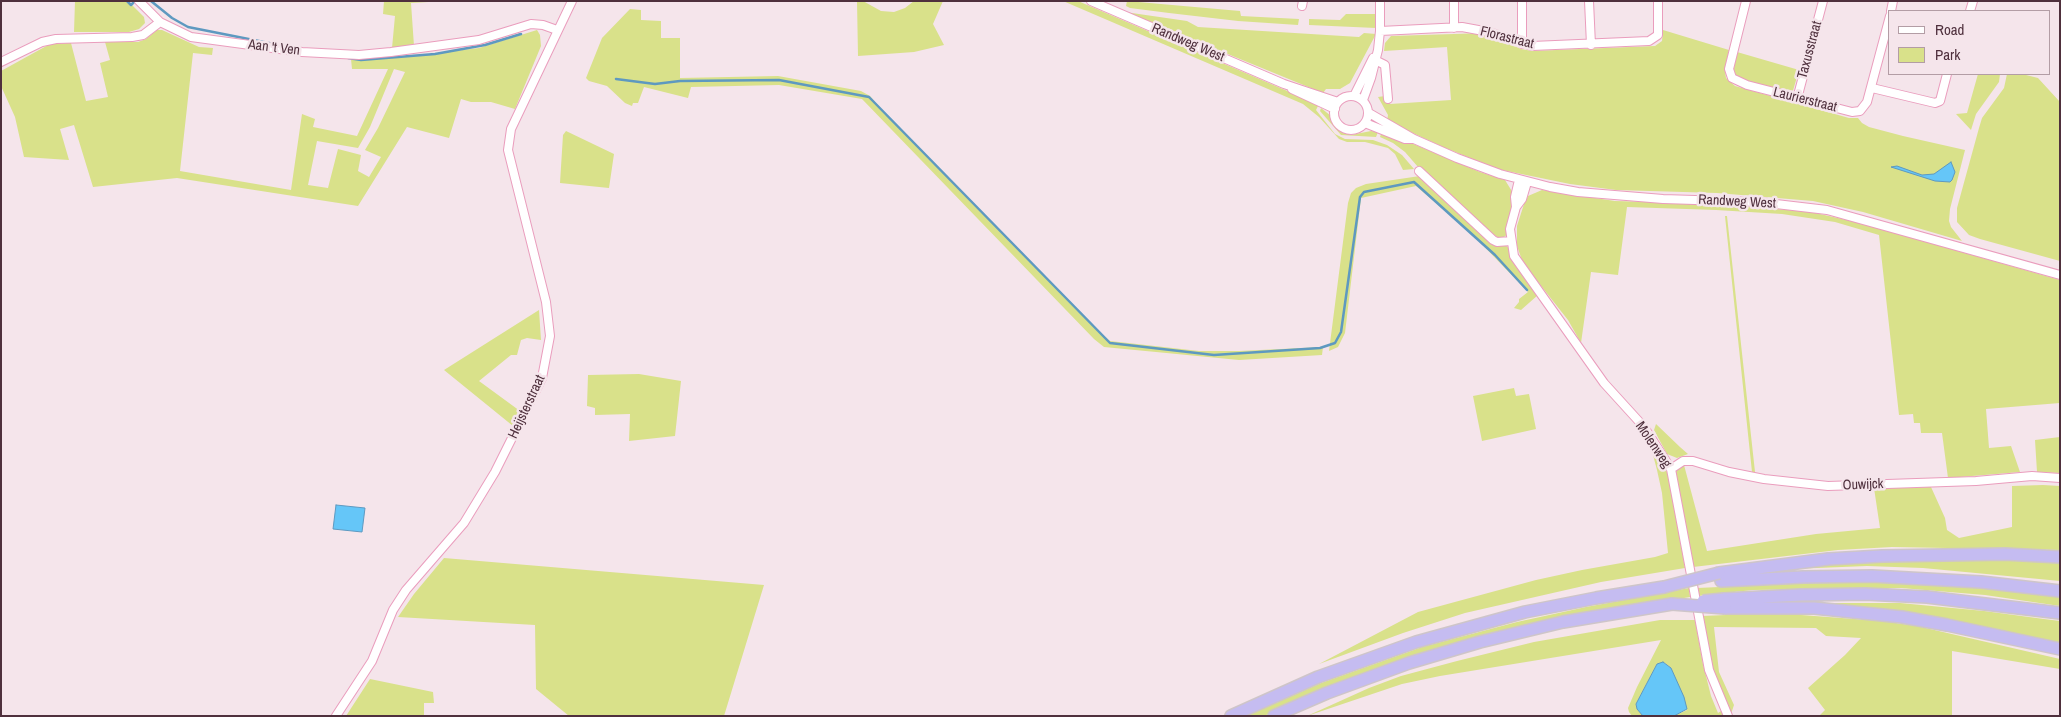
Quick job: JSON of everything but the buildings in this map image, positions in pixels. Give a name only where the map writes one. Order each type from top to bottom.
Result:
[{"type":"highway","points":[[1231,716],[1318,677],[1425,639],[1524,612],[1828,559],[2005,554],[2060,556]]},
{"type":"highway","points":[[1720,577],[1872,576],[1972,582],[2060,591]]},
{"type":"highway","points":[[1274,716],[1327,692],[1409,663],[1462,647],[1563,622],[1670,605],[1724,603],[1801,595],[1865,594],[1927,597],[2060,613]]},
{"type":"highway","points":[[1724,603],[1814,608],[1902,617],[1947,624],[2060,649]]},
{"type":"street","name":"Aan 't Ven","points":[[139,1],[160,22],[191,37],[302,52],[359,54],[479,40],[531,24],[543,25],[557,30]]},
{"type":"street","name":"Heijsterstraat","points":[[336,716],[372,660],[393,610],[406,590],[464,522],[495,472],[542,378],[550,336],[546,302],[508,150],[511,129],[572,1]]},
{"type":"street","name":"Randweg West","points":[[1091,1],[1336,106]]},
{"type":"street","points":[[1354,96],[1378,50],[1380,1]]},
{"type":"street","points":[[1454,1],[1454,28]]},
{"type":"street","points":[[1522,1],[1522,44]]},
{"type":"street","points":[[1589,1],[1591,45]]},
{"type":"street","name":"Florastraat","points":[[1380,31],[1454,28],[1489,32],[1532,46],[1591,45],[1649,41],[1658,35],[1658,1]]},
{"type":"street","name":"Laurierstraat","points":[[1746,1],[1729,69],[1730,74],[1735,80],[1852,112],[1860,110],[1867,102],[1888,24]]},
{"type":"street","name":"Taxusstraat","points":[[1796,98],[1822,1]]},
{"type":"street","points":[[1,62],[42,42],[56,39],[132,37],[143,35],[160,22]]},
{"type":"street","points":[[1374,59],[1385,65],[1388,99]]},
{"type":"street","points":[[1363,100],[1374,59]]},
{"type":"street","points":[[1872,88],[1935,103],[1940,101],[1947,75]]},
{"type":"street","points":[[1354,96],[1363,100],[1369,114],[1365,123],[1356,129],[1344,128],[1336,121],[1336,106],[1345,97],[1354,96]]},
{"type":"street","name":"Randweg West","points":[[1369,114],[1414,139],[1474,164],[1523,181],[1578,192],[1663,199],[1759,202],[1827,210],[2060,275]]},
{"type":"street","name":"Randweg West","points":[[1365,123],[1405,139],[1414,139]]},
{"type":"street","points":[[1419,171],[1493,240],[1497,242],[1511,241]]},
{"type":"street","name":"Molenweg","points":[[1523,181],[1514,197],[1516,207],[1510,230],[1514,256],[1604,383],[1644,427],[1670,469],[1709,670],[1728,716]]},
{"type":"street","name":"Ouwijck","points":[[1670,469],[1684,461],[1693,461],[1729,472],[1764,479],[1828,486],[1976,481],[2032,476],[2060,478]]},
{"type":"green space","points":[[75,1],[128,1],[144,17],[145,23],[139,29],[129,32],[74,32]]},
{"type":"green space","points":[[384,1],[446,1],[411,3],[414,46],[392,48],[395,16],[383,14]]},
{"type":"green space","points":[[857,1],[863,1],[881,11],[894,12],[905,8],[914,1],[943,1],[933,24],[944,45],[914,52],[858,56]]},
{"type":"green space","points":[[1063,1],[1078,1],[1292,93],[1318,106],[1316,110],[1335,134],[1345,139],[1373,140],[1387,145],[1402,155],[1414,169],[1403,170],[1395,154],[1388,148],[1365,142],[1347,142],[1339,139],[1319,117],[1303,104]]},
{"type":"green space","points":[[1127,1],[1240,11],[1241,16],[1299,19],[1298,25],[1238,21],[1130,8],[1126,6]]},
{"type":"green space","points":[[630,9],[641,10],[641,20],[661,21],[661,38],[680,38],[680,78],[778,76],[861,91],[870,96],[889,118],[1095,328],[1110,341],[1199,351],[1323,347],[1322,355],[1239,360],[1104,347],[1094,339],[862,99],[779,85],[691,87],[688,98],[644,87],[638,103],[633,103],[632,106],[625,103],[607,86],[589,81],[586,78],[602,38]]},
{"type":"green space","points":[[1125,12],[1187,21],[1198,27],[1359,37],[1364,33],[1376,34],[1350,83],[1340,89],[1326,89],[1323,93]]},
{"type":"green space","points":[[1346,14],[1376,14],[1376,28],[1309,25],[1309,19],[1340,20]]},
{"type":"green space","points":[[157,30],[162,30],[199,47],[213,48],[212,55],[193,53],[180,171],[291,190],[302,114],[315,119],[313,127],[357,136],[388,69],[352,69],[351,59],[396,58],[479,48],[537,30],[540,35],[541,46],[515,109],[491,102],[471,102],[461,99],[449,138],[407,127],[358,206],[177,178],[93,187],[74,125],[60,129],[69,160],[24,157],[15,117],[1,86],[1,71],[50,44],[71,43],[86,101],[108,97],[100,63],[110,60],[105,42],[138,42],[146,39]],"holes":[[[394,69],[405,72],[378,128],[365,150],[381,157],[369,177],[358,171],[361,155],[338,149],[328,188],[308,185],[317,141],[358,148],[370,127]]]},
{"type":"green space","points":[[1663,30],[1729,50],[1725,71],[1726,78],[1735,86],[1849,118],[1858,118],[1869,127],[1965,150],[1950,209],[1949,221],[1951,227],[1962,241],[1863,212],[1813,201],[1717,193],[1616,190],[1570,184],[1497,169],[1387,121],[1388,115],[1378,97],[1385,96],[1390,104],[1451,100],[1447,47],[1384,51],[1385,43],[1391,36],[1485,33],[1521,49],[1532,51],[1655,46],[1662,41]]},
{"type":"green space","points":[[1737,52],[1799,70],[1792,94],[1739,80],[1733,73]]},
{"type":"green space","points":[[1978,75],[2000,75],[1999,82],[1976,114],[1971,130],[1956,114],[1967,113]]},
{"type":"green space","points":[[2007,75],[2026,75],[2038,78],[2060,102],[2060,261],[1969,235],[1957,222],[1957,208],[1982,118],[2004,88]]},
{"type":"green space","points":[[1321,108],[1331,116],[1335,127],[1341,131],[1351,135],[1371,131],[1378,132],[1376,137],[1341,135],[1320,111]]},
{"type":"green space","points":[[566,131],[614,154],[609,188],[560,183],[563,135]]},
{"type":"green space","points":[[1381,134],[1411,143],[1480,172],[1505,180],[1513,193],[1508,234],[1501,239],[1491,233],[1425,175],[1405,152],[1393,143],[1380,137]]},
{"type":"green space","points":[[1420,176],[1497,243],[1505,245],[1510,249],[1516,267],[1538,295],[1521,310],[1514,308],[1519,299],[1528,292],[1473,235],[1416,186],[1361,198],[1345,333],[1338,347],[1329,351],[1348,203],[1351,193],[1356,188],[1366,184]]},
{"type":"green space","points":[[1542,190],[1615,201],[1717,204],[1811,212],[1860,223],[2060,280],[2060,403],[1986,409],[1989,448],[2011,446],[2020,472],[1948,478],[1942,433],[1921,433],[1920,423],[1914,423],[1913,414],[1899,415],[1879,235],[1835,222],[1782,214],[1627,207],[1618,275],[1591,272],[1581,343],[1568,320],[1523,263],[1517,246],[1517,226],[1524,204],[1528,196]]},
{"type":"green space","points":[[1725,216],[1727,216],[1755,472],[1752,472]]},
{"type":"green space","points":[[539,310],[541,340],[527,338],[521,340],[517,355],[511,355],[479,381],[520,411],[513,426],[444,370]]},
{"type":"green space","points":[[639,374],[681,381],[675,436],[629,441],[630,414],[595,415],[595,408],[587,406],[588,375]]},
{"type":"green space","points":[[1514,388],[1516,396],[1529,394],[1536,429],[1482,441],[1473,396]]},
{"type":"green space","points":[[1656,424],[1688,454],[1677,458],[1667,454],[1654,430]]},
{"type":"green space","points":[[2060,437],[2060,473],[2037,472],[2035,440]]},
{"type":"green space","points":[[1645,442],[1665,467],[1669,478],[1685,568],[1601,582],[1465,613],[1403,633],[1319,664],[1418,612],[1536,580],[1668,553],[1662,493],[1653,455]]},
{"type":"green space","points":[[1684,465],[1707,551],[1816,534],[1880,528],[1874,488],[1931,487],[1945,518],[1947,530],[1959,538],[2012,527],[2012,486],[2043,485],[2060,486],[2060,550],[1892,547],[1838,550],[1693,567],[1675,473],[1676,470]]},
{"type":"green space","points":[[444,558],[764,585],[724,716],[569,716],[536,689],[535,625],[398,617],[414,594]]},
{"type":"green space","points":[[1877,559],[2060,559],[2060,581],[1923,568],[1867,566],[1792,569]]},
{"type":"green space","points":[[1901,579],[1986,586],[2060,597],[2060,606],[1985,595],[1901,588],[1753,590],[1698,596],[1697,588]]},
{"type":"green space","points":[[1689,588],[1690,597],[1584,615],[1291,704],[1264,716],[1246,716],[1321,683],[1422,647],[1517,622]]},
{"type":"green space","points":[[1793,603],[1900,603],[2060,621],[2060,643],[1928,617]]},
{"type":"green space","points":[[1774,613],[1882,621],[1917,626],[2060,659],[2060,669],[1952,651],[1952,716],[1819,716],[1825,710],[1808,688],[1861,638],[1826,636],[1816,628],[1714,627],[1719,672],[1734,705],[1731,714],[1714,675],[1702,616]]},
{"type":"green space","points":[[1660,620],[1695,620],[1711,696],[1718,713],[1721,711],[1723,716],[1674,716],[1687,710],[1671,668],[1665,663],[1657,664],[1636,704],[1637,709],[1643,716],[1632,716],[1628,708],[1661,640],[1440,676],[1402,684],[1307,716],[1401,676],[1534,642]]},
{"type":"green space","points":[[370,679],[433,692],[434,703],[424,703],[424,715],[346,716]]},
{"type":"water","points":[[1951,162],[1955,172],[1950,182],[1935,181],[1891,167],[1897,166],[1922,175],[1934,174]]},
{"type":"water","points":[[336,505],[365,508],[362,532],[333,529]]},
{"type":"water","points":[[1663,662],[1671,668],[1684,697],[1687,709],[1674,716],[1643,716],[1637,709],[1636,704],[1657,664]]},
{"type":"waterway","points":[[127,1],[131,5],[135,1]]},
{"type":"waterway","points":[[151,1],[172,18],[188,27],[284,46]]},
{"type":"waterway","points":[[348,58],[361,60],[435,54],[485,45],[521,34]]},
{"type":"waterway","points":[[616,79],[655,84],[680,81],[779,80],[869,97],[1110,343],[1214,355],[1320,348],[1335,343],[1341,332],[1360,197],[1364,192],[1414,182],[1495,255],[1527,290]]}]
